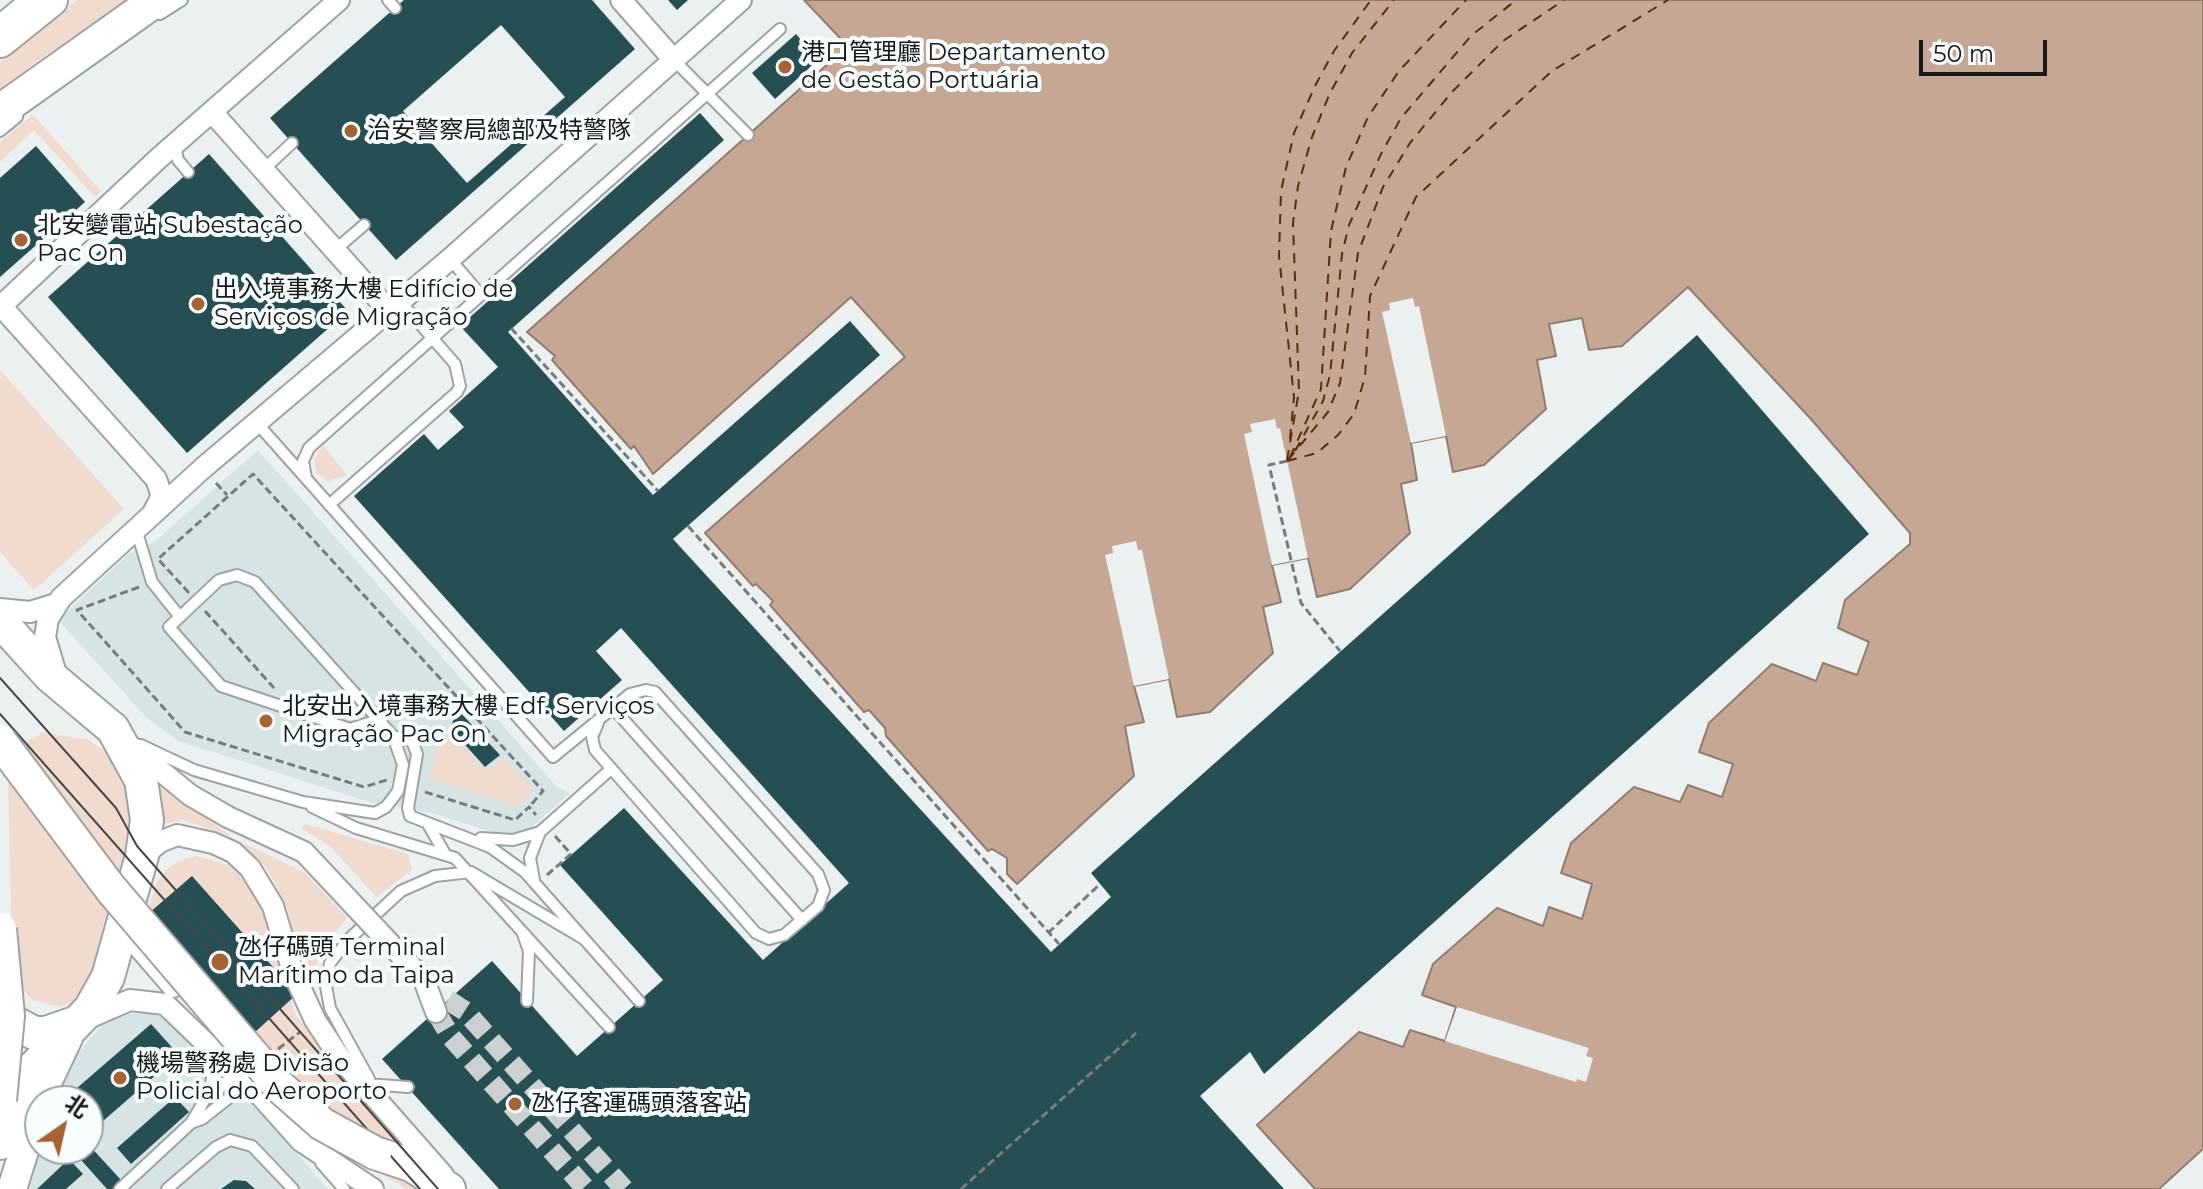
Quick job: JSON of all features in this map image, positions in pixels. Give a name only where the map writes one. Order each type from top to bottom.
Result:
[{"type":"main road","points":[[0,41],[51,0]]},
{"type":"main road","points":[[13,111],[156,0]]},
{"type":"main road","points":[[0,621],[66,690],[113,729],[143,789],[147,820],[142,856],[123,929],[97,1000],[32,1069],[19,1090],[0,1143]]},
{"type":"main road","points":[[0,741],[111,889],[254,1059],[322,1124],[375,1153],[411,1165],[449,1189]]},
{"type":"main road","points":[[0,929],[8,1016],[0,1100]]},
{"type":"main road","points":[[0,1015],[34,1033],[46,1033],[75,1023]]},
{"type":"street","points":[[153,513],[162,496],[156,479],[0,306],[339,0]]},
{"type":"street","points":[[621,0],[673,59]]},
{"type":"street","points":[[66,690],[46,647],[45,628],[56,604],[256,422],[450,259],[741,0]]},
{"type":"street","points":[[212,112],[335,250],[394,306]]},
{"type":"street","points":[[0,609],[30,612],[56,604]]},
{"type":"street","points":[[113,729],[190,795],[228,817],[304,852],[424,980],[442,1006]]},
{"type":"street","points":[[142,856],[160,842],[177,835],[197,837],[233,852],[250,868],[273,906],[293,972],[315,1020],[340,1058],[367,1084],[388,1113],[456,1189]]},
{"type":"street","points":[[123,929],[225,1047],[232,1066]]},
{"type":"street","points":[[12,1189],[42,1093],[75,1023],[130,1000],[154,1001],[178,1013],[301,1141],[373,1189]]},
{"type":"lane","points":[[0,19],[23,0]]},
{"type":"lane","points":[[61,83],[108,47],[182,0]]},
{"type":"lane","points":[[638,0],[645,27]]},
{"type":"lane","points":[[308,481],[303,461],[309,448],[780,29]]},
{"type":"lane","points":[[673,59],[709,92],[748,135]]},
{"type":"lane","points":[[0,131],[13,111]]},
{"type":"lane","points":[[263,170],[292,143]]},
{"type":"lane","points":[[171,154],[188,172]]},
{"type":"lane","points":[[335,250],[364,225]]},
{"type":"lane","points":[[450,259],[481,295]]},
{"type":"lane","points":[[329,505],[457,392],[459,371],[432,339],[394,306]]},
{"type":"lane","points":[[256,422],[553,757],[638,691],[646,690],[662,697],[818,874],[824,890],[822,898],[802,920],[776,938],[756,933],[611,769],[593,744],[598,723]]},
{"type":"lane","points":[[136,529],[152,582],[180,617]]},
{"type":"lane","points":[[113,729],[194,770],[303,802],[375,813],[386,807],[401,784],[403,765],[393,736],[255,582],[247,577],[228,576],[169,627],[221,686],[350,729],[378,720]]},
{"type":"lane","points":[[614,709],[802,920]]},
{"type":"lane","points":[[393,736],[406,737],[416,747],[408,808],[410,816],[429,826],[467,837],[503,855],[536,885],[639,1001]]},
{"type":"lane","points":[[467,837],[513,840],[543,829],[611,769]]},
{"type":"lane","points":[[303,802],[356,828],[444,852],[471,872],[584,939]]},
{"type":"lane","points":[[429,826],[444,852]]},
{"type":"lane","points":[[536,885],[530,858],[543,829]]},
{"type":"lane","points":[[471,872],[609,1027]]},
{"type":"lane","points":[[408,1087],[367,1084],[330,1008],[326,986],[333,956],[401,891],[435,876],[471,872]]},
{"type":"lane","points":[[516,922],[529,951],[527,1001]]},
{"type":"lane","points":[[211,1089],[220,1088],[232,1066]]},
{"type":"lane","points":[[120,1189],[191,1123],[211,1089],[232,1066]]},
{"type":"lane","points":[[191,1123],[202,1119],[232,1066]]},
{"type":"lane","points":[[167,1189],[216,1147],[230,1140],[252,1146],[293,1189]]},
{"type":"lane","points":[[301,1141],[344,1189]]},
{"type":"path","points":[[511,328],[658,491]]},
{"type":"path","points":[[1287,461],[1269,465],[1301,603],[1340,651]]},
{"type":"path","points":[[280,696],[158,559],[253,474],[543,791],[515,820],[413,788]]},
{"type":"path","points":[[688,526],[1059,944]]},
{"type":"path","points":[[173,575],[77,610],[185,732],[364,787],[387,780],[401,784]]},
{"type":"path","points":[[529,807],[543,829],[571,854],[536,885]]},
{"type":"path","points":[[1048,933],[1100,884]]},
{"type":"path","points":[[961,1189],[1136,1033]]},
{"type":"shaded area","points":[[77,0],[129,0],[32,65],[0,93],[0,62]]},
{"type":"shaded area","points":[[804,0],[2203,0],[2203,1149],[2159,1189],[1315,1189],[1257,1125],[1359,1032],[1403,1047],[1410,1030],[1445,1041],[1456,1007],[1422,995],[1433,964],[1497,908],[1543,926],[1549,907],[1582,919],[1592,884],[1561,873],[1571,843],[1634,787],[1680,802],[1688,785],[1722,797],[1733,764],[1699,752],[1709,723],[1772,664],[1816,681],[1823,663],[1857,675],[1869,642],[1838,628],[1845,600],[1910,544],[1910,533],[1810,418],[1688,287],[1622,346],[1589,350],[1582,318],[1549,324],[1556,356],[1537,360],[1546,409],[1484,465],[1453,472],[1446,436],[1411,443],[1417,480],[1401,484],[1410,533],[1350,589],[1317,597],[1308,558],[1272,565],[1281,602],[1263,607],[1273,653],[1210,712],[1177,717],[1169,679],[1134,686],[1144,722],[1125,726],[1134,776],[1017,884],[1007,874],[1007,858],[992,849],[988,851],[886,736],[885,728],[869,710],[864,712],[770,605],[773,601],[756,584],[753,586],[705,533],[905,357],[851,297],[653,474],[634,446],[631,449],[552,360],[555,356],[527,332],[829,63],[824,57],[841,39]]},
{"type":"shaded area","points":[[33,115],[101,191],[95,197],[34,130],[0,162],[0,142]]},
{"type":"shaded area","points":[[0,370],[124,509],[34,590],[0,552]]},
{"type":"shaded area","points":[[323,445],[347,475],[329,481],[316,473],[314,460]]},
{"type":"shaded area","points":[[258,450],[558,788],[570,793],[527,831],[505,836],[432,813],[369,802],[179,741],[147,718],[58,620],[130,553],[153,543]]},
{"type":"shaded area","points":[[442,729],[452,734],[486,771],[504,758],[534,789],[518,806],[429,779]]},
{"type":"shaded area","points":[[45,733],[89,740],[116,759],[124,771],[135,823],[94,966],[73,1001],[60,1007],[33,1000],[21,988],[12,958],[8,777],[18,754],[30,739]]},
{"type":"shaded area","points":[[156,780],[231,836],[183,820],[161,824]]},
{"type":"shaded area","points":[[305,824],[408,854],[412,870],[376,897],[331,847],[301,828]]},
{"type":"shaded area","points":[[237,840],[305,873],[347,918],[332,936],[309,979],[304,975],[287,907],[266,867]]},
{"type":"shaded area","points":[[196,856],[229,865],[241,876],[263,908],[296,1016],[449,1189],[406,1189],[366,1164],[143,928],[156,884],[166,870],[179,861]]},
{"type":"shaded area","points":[[149,1013],[175,1021],[198,1041],[328,1189],[30,1189],[35,1165],[104,1165],[104,1085],[59,1085],[71,1062],[104,1022],[125,1014]]},
{"type":"pier","points":[[1413,298],[1415,307],[1419,306],[1446,436],[1411,443],[1382,312],[1390,310],[1389,303]]},
{"type":"pier","points":[[1275,419],[1277,429],[1280,428],[1308,558],[1272,565],[1244,434],[1252,432],[1250,424]]},
{"type":"pier","points":[[1136,541],[1138,550],[1142,550],[1169,679],[1134,686],[1105,555],[1113,553],[1112,546]]},
{"type":"pier","points":[[1457,1007],[1589,1048],[1586,1056],[1593,1058],[1586,1082],[1577,1079],[1576,1082],[1445,1041]]},
{"type":"building","name":"治安警察局總部及特警隊","points":[[404,0],[592,0],[635,49],[396,260],[270,118]],"holes":[[[501,25],[565,97],[467,183],[403,111]]]},
{"type":"building","points":[[668,0],[688,0],[677,10]]},
{"type":"building","name":"港口管理廳 Departamento de Gestão Portuária","points":[[796,34],[818,60],[775,99],[752,73]]},
{"type":"building","points":[[700,113],[724,140],[508,332],[653,495],[850,321],[880,355],[673,539],[1051,952],[1111,897],[1091,873],[1697,335],[1869,534],[1264,1074],[1250,1052],[1200,1096],[1284,1189],[499,1189],[382,1059],[492,961],[577,1056],[663,980],[560,865],[624,808],[763,960],[849,883],[621,628],[596,651],[622,680],[564,731],[354,496],[424,434],[438,450],[464,427],[449,411],[498,367],[460,326]]},
{"type":"building","name":"北安變電站 Subestação Pac On","points":[[36,146],[85,202],[0,277],[0,178]]},
{"type":"building","name":"出入境事務大樓 Edifício de Serviços de Migração","points":[[209,154],[348,311],[187,453],[48,297]]},
{"type":"building","points":[[458,710],[500,755],[485,767],[450,728]]},
{"type":"building","points":[[192,876],[297,994],[254,1033],[149,913]]},
{"type":"building","name":"機場警務處 Divisão Policial do Aeroporto","points":[[151,1024],[179,1055],[104,1120],[104,1085],[80,1085]]},
{"type":"building","points":[[175,1097],[189,1112],[131,1164],[117,1148]]},
{"type":"building","points":[[104,1161],[121,1180],[112,1189],[107,1189],[86,1165],[104,1165]]},
{"type":"building","points":[[63,1165],[75,1165],[83,1174],[66,1189],[37,1189]]},
{"type":"building","points":[[234,1180],[246,1181],[255,1189],[221,1189]]},
{"type":"ferry route","points":[[1290,439],[1294,397],[1279,256],[1281,191],[1294,133],[1316,84],[1334,51],[1371,0]]},
{"type":"ferry route","points":[[1287,460],[1299,391],[1293,223],[1298,186],[1312,137],[1330,93],[1352,53],[1394,0]]},
{"type":"ferry route","points":[[1290,457],[1321,389],[1331,231],[1346,167],[1368,117],[1399,71],[1466,0]]},
{"type":"ferry route","points":[[1295,451],[1323,401],[1330,375],[1342,254],[1349,225],[1381,154],[1401,118],[1471,36],[1516,0]]},
{"type":"ferry route","points":[[1288,460],[1328,412],[1340,383],[1358,253],[1383,187],[1410,143],[1452,92],[1503,41],[1564,0]]},
{"type":"ferry route","points":[[1287,461],[1317,453],[1338,435],[1354,414],[1365,377],[1370,296],[1416,197],[1552,71],[1668,0]]},
{"type":"tunnel","points":[[448,1000],[465,1011],[624,1189]]},
{"type":"tunnel","points":[[436,1012],[451,1037],[586,1189]]},
{"type":"tram line","points":[[0,678],[116,808],[137,846],[438,1189]]},
{"type":"tram line","points":[[0,714],[420,1189]]},
{"type":"place","name":"港口管理廳 Departamento de Gestão Portuária","points":[[785,67]]},
{"type":"place","name":"治安警察局總部及特警隊","points":[[351,131]]},
{"type":"place","name":"北安變電站 Subestação Pac On","points":[[21,240]]},
{"type":"place","name":"出入境事務大樓 Edifício de Serviços de Migração","points":[[198,304]]},
{"type":"place","name":"北安出入境事務大樓 Edf. Serviços Migração Pac On","points":[[266,721]]},
{"type":"place","name":"氹仔碼頭 Terminal Marítimo da Taipa","points":[[220,962]]},
{"type":"place","name":"機場警務處 Divisão Policial do Aeroporto","points":[[120,1078]]},
{"type":"place","name":"氹仔客運碼頭落客站","points":[[515,1104]]}]
